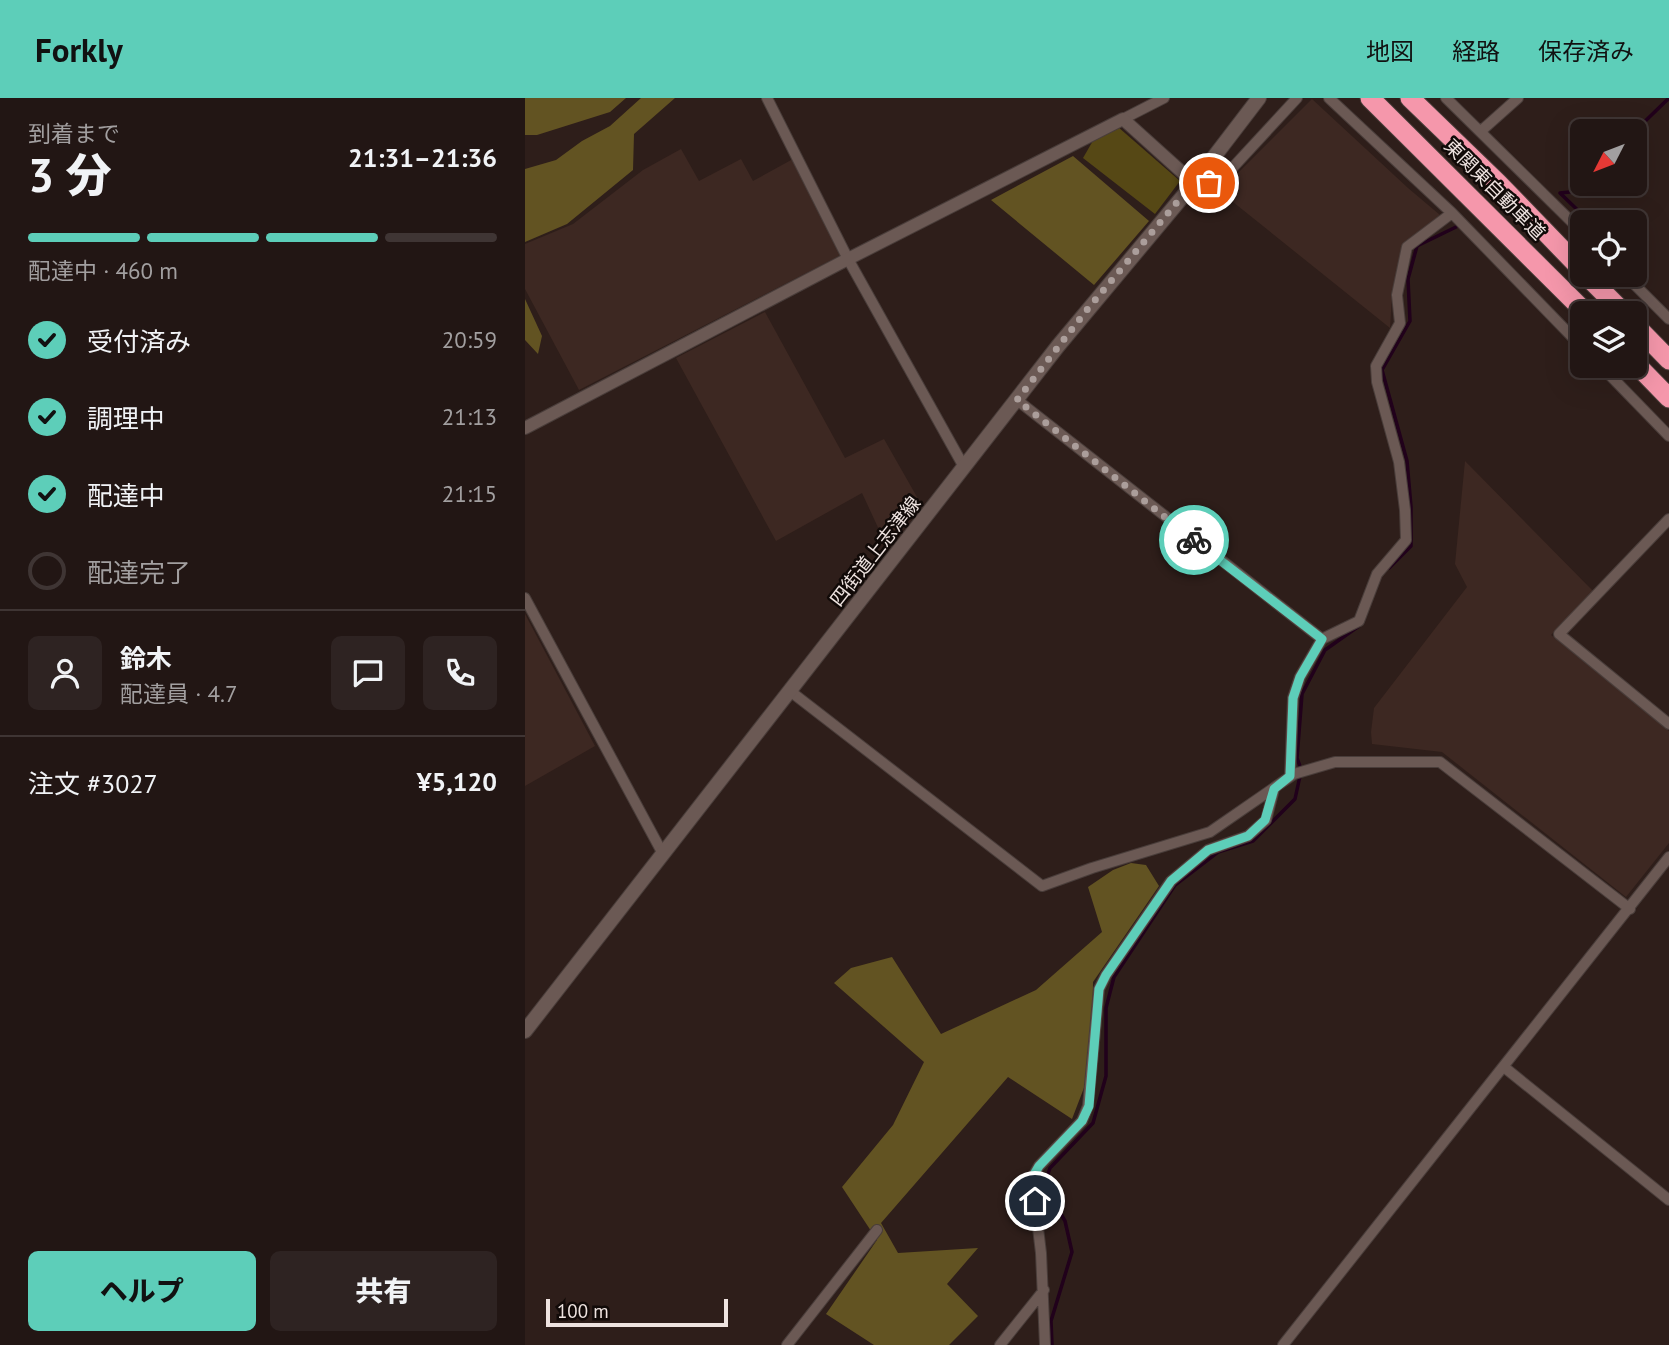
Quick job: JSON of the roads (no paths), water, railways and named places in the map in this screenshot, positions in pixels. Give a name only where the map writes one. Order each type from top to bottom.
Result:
[{"type":"highway","name":"東関東自動車道","points":[[1370,98],[1574,301]]},
{"type":"highway","name":"東関東自動車道","points":[[1410,98],[1570,258]]},
{"type":"highway","points":[[1598,287],[1612,301]]},
{"type":"highway","points":[[1647,337],[1669,360]]},
{"type":"highway","points":[[1647,375],[1669,398]]},
{"type":"main road","name":"四街道上志津線","points":[[525,1031],[1094,301],[1197,179],[1259,98]]},
{"type":"street","points":[[767,98],[848,259],[964,467]]},
{"type":"street","points":[[525,428],[1164,98]]},
{"type":"street","points":[[1123,119],[1197,179],[1209,183],[1224,177],[1297,98]]},
{"type":"street","points":[[1329,98],[1452,213],[1570,335]]},
{"type":"street","points":[[1446,98],[1570,220]]},
{"type":"street","points":[[1481,131],[1518,98]]},
{"type":"street","points":[[1292,775],[1293,698],[1300,677],[1322,639],[1359,621],[1377,574],[1406,540],[1399,462],[1377,382],[1376,366],[1400,323],[1397,295],[1407,247],[1452,213]]},
{"type":"street","points":[[1637,287],[1669,319]]},
{"type":"street","points":[[1613,378],[1669,436]]},
{"type":"street","points":[[1017,400],[1322,639]]},
{"type":"street","points":[[1669,519],[1559,634],[1669,724]]},
{"type":"street","points":[[525,598],[663,854]]},
{"type":"street","points":[[790,691],[1042,886],[1210,832],[1292,775],[1335,762],[1440,762],[1630,909]]},
{"type":"street","points":[[1045,1345],[1044,1290],[1032,1178],[1039,1166],[1082,1121],[1089,1106],[1099,989],[1171,881],[1208,850],[1248,836],[1265,820],[1274,789]]},
{"type":"street","points":[[1283,1345],[1669,857]]},
{"type":"street","points":[[1504,1067],[1669,1200]]},
{"type":"street","points":[[787,1345],[877,1230]]},
{"type":"street","points":[[1000,1345],[1044,1290]]},
{"type":"waterway","points":[[1647,119],[1669,98]]},
{"type":"waterway","points":[[1570,192],[1560,193],[1578,210]]},
{"type":"waterway","points":[[1389,568],[1411,546],[1411,507],[1407,461],[1382,370],[1410,321],[1408,279],[1417,246],[1456,227]]},
{"type":"waterway","points":[[1301,769],[1297,758],[1302,694],[1325,650],[1359,626]]},
{"type":"waterway","points":[[1052,1345],[1051,1321],[1072,1252],[1065,1221],[1044,1185],[1050,1168],[1093,1123],[1106,1076],[1106,1008],[1114,977],[1175,885],[1218,852],[1253,841],[1295,799],[1300,776]]}]
